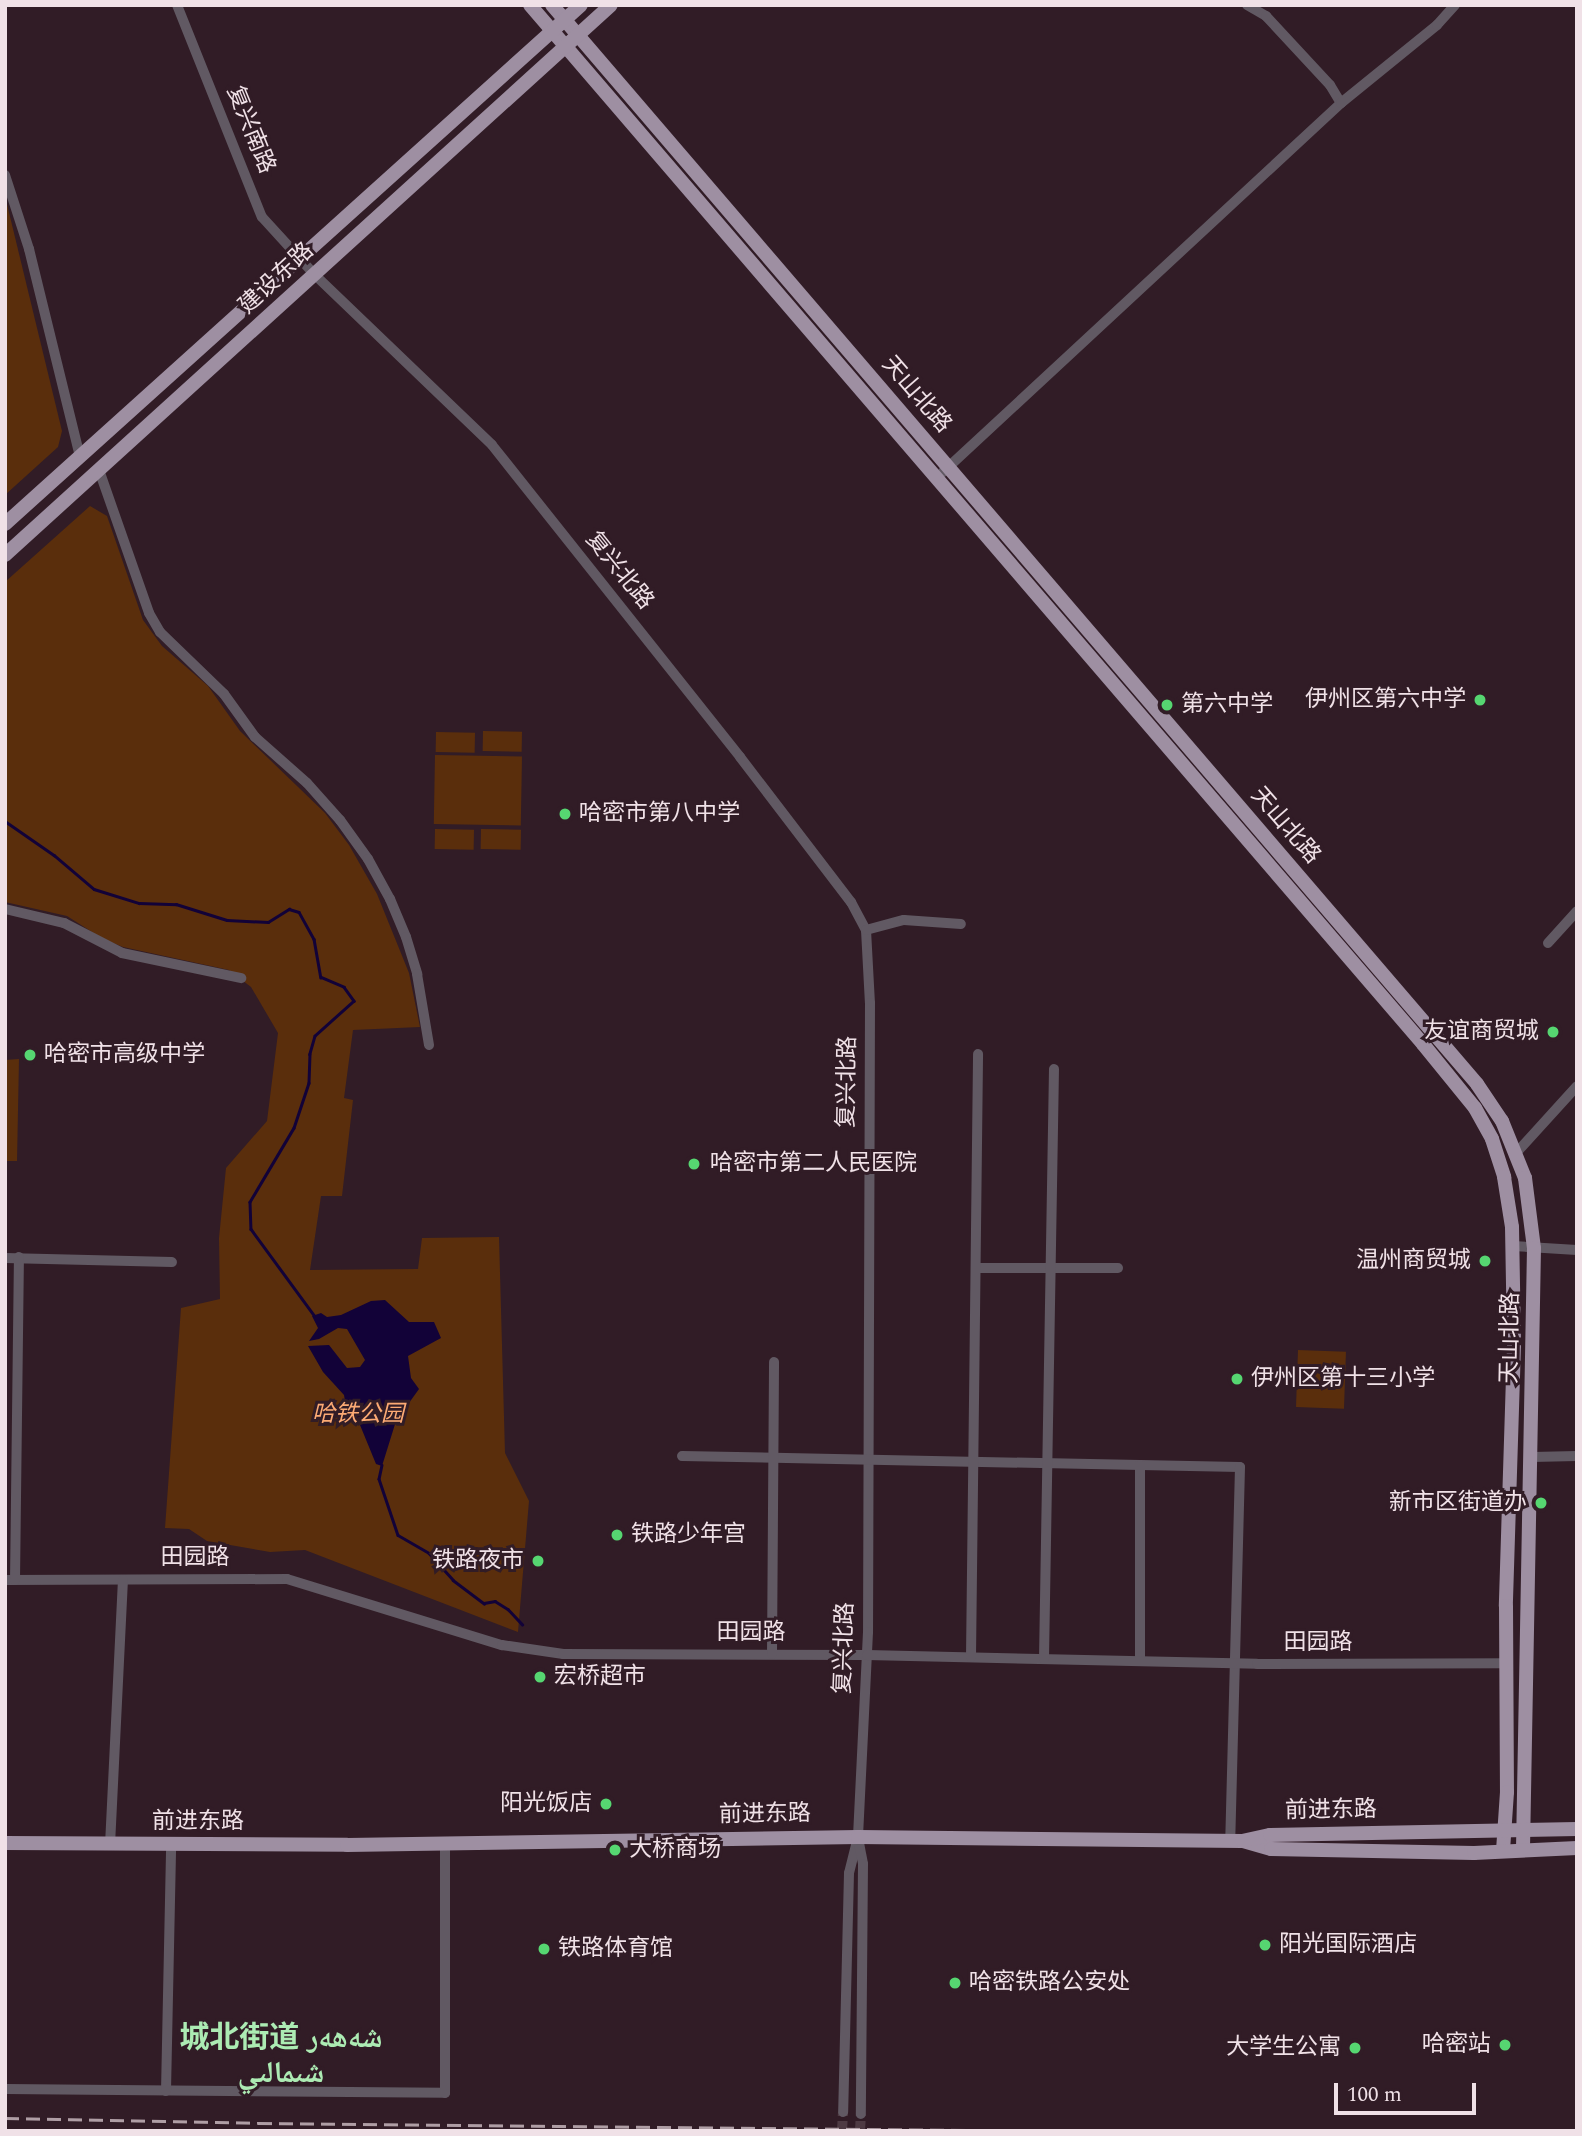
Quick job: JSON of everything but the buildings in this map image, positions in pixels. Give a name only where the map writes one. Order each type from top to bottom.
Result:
[{"type":"main road","points":[[530,5],[1475,1108],[1492,1139],[1504,1177],[1513,1246],[1514,1345],[1506,1606],[1503,1850]]},
{"type":"main road","name":"天山北路","points":[[552,5],[1477,1084],[1502,1121],[1517,1152],[1525,1178],[1534,1248],[1523,1850]]},
{"type":"main road","name":"建设东路","points":[[5,524],[581,5]]},
{"type":"main road","name":"建设东路","points":[[5,555],[611,5]]},
{"type":"main road","name":"前进东路","points":[[5,1843],[445,1843],[858,1836],[1236,1841],[1270,1835],[1577,1829]]},
{"type":"main road","points":[[1236,1841],[1270,1849],[1474,1853],[1577,1848]]},
{"type":"street","name":"复兴南路","points":[[177,5],[262,217],[300,261]]},
{"type":"street","points":[[1247,5],[1266,16],[1330,85],[1341,103]]},
{"type":"street","points":[[937,478],[1341,103],[1437,25],[1455,5]]},
{"type":"street","points":[[5,175],[29,249],[80,457]]},
{"type":"street","name":"复兴北路","points":[[300,261],[492,445],[740,757],[851,902],[866,930],[870,1003],[867,1654],[858,1836],[849,1873],[842,2112]]},
{"type":"street","points":[[99,470],[149,613],[160,632],[224,694],[255,737],[307,783],[340,820],[368,859],[390,899],[406,937],[429,1045]]},
{"type":"street","points":[[5,909],[64,923],[122,953],[241,978]]},
{"type":"street","points":[[1548,943],[1577,911]]},
{"type":"street","points":[[866,930],[904,920],[961,924]]},
{"type":"street","points":[[971,1657],[978,1054]]},
{"type":"street","points":[[1044,1659],[1054,1069]]},
{"type":"street","points":[[1517,1152],[1577,1086]]},
{"type":"street","points":[[1513,1246],[1577,1250]]},
{"type":"street","points":[[10,1580],[19,1257]]},
{"type":"street","points":[[5,1258],[172,1262]]},
{"type":"street","points":[[976,1268],[1118,1268]]},
{"type":"street","points":[[772,1654],[774,1362]]},
{"type":"street","points":[[682,1456],[1240,1467],[1236,1841]]},
{"type":"street","points":[[1532,1457],[1577,1456]]},
{"type":"street","points":[[1140,1465],[1140,1661]]},
{"type":"street","name":"田园路","points":[[10,1580],[286,1579],[502,1645],[548,1653],[867,1654],[1237,1664],[1507,1663]]},
{"type":"street","points":[[110,1845],[123,1580]]},
{"type":"street","points":[[858,1836],[863,1864],[860,2113]]},
{"type":"street","points":[[5,2089],[445,2093],[445,1843]]},
{"type":"street","points":[[166,2091],[171,1845]]},
{"type":"green space","points":[[5,196],[62,431],[58,447],[5,495]]},
{"type":"green space","name":"哈铁公园","points":[[90,506],[107,516],[143,620],[162,646],[208,686],[240,731],[325,813],[349,845],[377,894],[409,973],[420,1027],[353,1030],[344,1098],[353,1100],[342,1196],[321,1196],[310,1270],[418,1269],[422,1238],[499,1237],[505,1453],[529,1501],[518,1632],[305,1550],[270,1552],[207,1541],[189,1529],[165,1528],[181,1308],[220,1299],[219,1238],[226,1168],[267,1121],[278,1033],[251,987],[229,970],[123,947],[103,939],[67,916],[5,902],[5,582]]},
{"type":"green space","points":[[483,731],[522,732],[522,752],[483,751]]},
{"type":"green space","points":[[436,732],[475,733],[475,753],[436,752]]},
{"type":"green space","points":[[435,755],[522,757],[521,826],[434,824]]},
{"type":"green space","points":[[435,829],[474,830],[474,850],[435,849]]},
{"type":"green space","points":[[481,829],[521,830],[521,850],[481,849]]},
{"type":"green space","points":[[19,1059],[17,1161],[5,1161],[5,1060]]},
{"type":"green space","points":[[1298,1350],[1346,1352],[1344,1409],[1296,1407]]},
{"type":"shaded area","points":[[385,1300],[409,1322],[434,1322],[441,1338],[408,1356],[411,1378],[419,1389],[396,1421],[382,1466],[376,1464],[360,1425],[346,1407],[344,1395],[323,1372],[308,1346],[329,1345],[347,1368],[360,1367],[365,1360],[347,1329],[338,1328],[319,1339],[309,1341],[318,1328],[312,1316],[321,1313],[327,1317],[341,1315],[371,1301]]},
{"type":"waterway","points":[[5,821],[54,855],[94,889],[139,903],[176,904],[227,920],[268,922],[289,909],[299,912],[314,939],[321,977],[344,987],[354,1001],[315,1036],[310,1054],[309,1083],[294,1128],[250,1202],[251,1229],[314,1315]]},
{"type":"waterway","points":[[382,1465],[379,1479],[398,1535],[429,1553],[453,1580],[484,1603],[495,1601],[508,1609],[522,1624]]},
{"type":"tunnel","points":[[842,2131],[843,2112]]},
{"type":"tunnel","points":[[860,2131],[861,2114]]},
{"type":"railway","points":[[5,2118],[1066,2131]]},
{"type":"place","name":"伊州区第六中学","points":[[1480,700]]},
{"type":"place","name":"第六中学","points":[[1167,705]]},
{"type":"place","name":"哈密市第八中学","points":[[565,814]]},
{"type":"place","name":"友谊商贸城","points":[[1553,1032]]},
{"type":"place","name":"哈密市高级中学","points":[[30,1055]]},
{"type":"place","name":"哈密市第二人民医院","points":[[694,1164]]},
{"type":"place","name":"温州商贸城","points":[[1485,1261]]},
{"type":"place","name":"伊州区第十三小学","points":[[1237,1379]]},
{"type":"place","name":"新市区街道办","points":[[1541,1503]]},
{"type":"place","name":"铁路少年宫","points":[[617,1535]]},
{"type":"place","name":"铁路夜市","points":[[538,1561]]},
{"type":"place","name":"宏桥超市","points":[[540,1677]]},
{"type":"place","name":"阳光饭店","points":[[606,1804]]},
{"type":"place","name":"大桥商场","points":[[615,1850]]},
{"type":"place","name":"阳光国际酒店","points":[[1265,1945]]},
{"type":"place","name":"铁路体育馆","points":[[544,1949]]},
{"type":"place","name":"哈密铁路公安处","points":[[955,1983]]},
{"type":"place","name":"哈密站","points":[[1505,2045]]},
{"type":"place","name":"大学生公寓","points":[[1355,2048]]},
{"type":"district","name":"城北街道 شەھەر شىمالىي","points":[[281,2055]]}]
